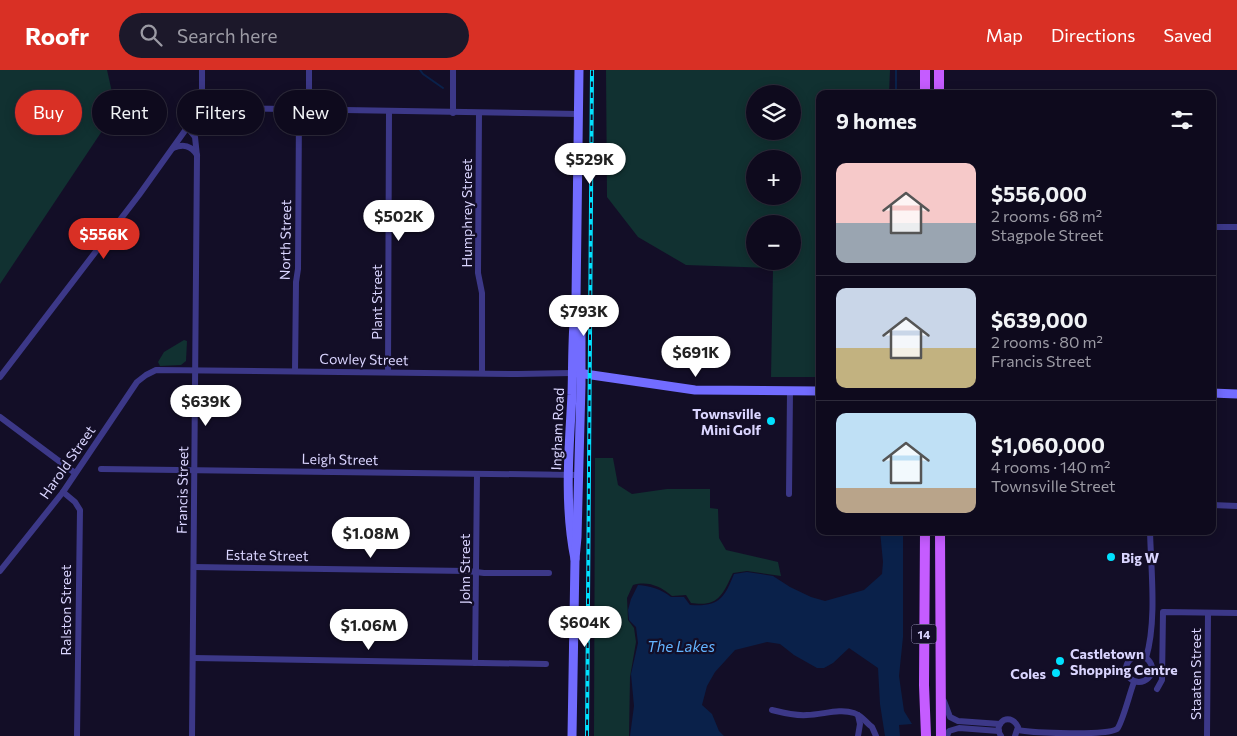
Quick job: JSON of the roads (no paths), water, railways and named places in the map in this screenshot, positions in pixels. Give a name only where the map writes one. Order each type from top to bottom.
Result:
[{"type":"main road","name":"Ingham Road","points":[[572,736],[575,559],[569,518],[574,475],[577,373],[581,332],[576,299],[579,70]]},
{"type":"main road","points":[[925,70],[925,90]]},
{"type":"main road","points":[[939,70],[939,90]]},
{"type":"main road","points":[[577,373],[695,390],[816,391]]},
{"type":"main road","points":[[1216,393],[1237,394]]},
{"type":"main road","name":"14","points":[[925,535],[924,648],[926,736]]},
{"type":"main road","name":"14","points":[[940,535],[941,736]]},
{"type":"street","points":[[202,70],[202,90]]},
{"type":"street","points":[[309,70],[309,90]]},
{"type":"street","points":[[453,70],[453,113]]},
{"type":"street","points":[[347,111],[579,114]]},
{"type":"street","name":"Plant Street","points":[[388,372],[389,112]]},
{"type":"street","name":"Humphrey Street","points":[[480,113],[478,273],[482,293],[482,373]]},
{"type":"street","points":[[0,377],[134,202],[182,135]]},
{"type":"street","name":"Francis Street","points":[[192,736],[197,156],[193,135]]},
{"type":"street","name":"North Street","points":[[295,370],[299,135]]},
{"type":"street","points":[[173,148],[183,145],[190,147],[197,156]]},
{"type":"street","points":[[1216,228],[1237,228]]},
{"type":"street","name":"Cowley Street","points":[[156,370],[577,373]]},
{"type":"street","name":"Harold Street","points":[[0,571],[63,492],[137,382],[156,370]]},
{"type":"street","points":[[789,494],[790,390]]},
{"type":"street","points":[[0,417],[75,473]]},
{"type":"street","name":"Leigh Street","points":[[101,469],[574,475]]},
{"type":"street","name":"John Street","points":[[475,663],[477,474]]},
{"type":"street","name":"Ralston Street","points":[[63,492],[75,502],[80,510],[77,736]]},
{"type":"street","points":[[1216,506],[1237,506]]},
{"type":"street","points":[[1146,658],[1150,644],[1152,613],[1150,535]]},
{"type":"street","name":"Estate Street","points":[[194,566],[549,573]]},
{"type":"street","points":[[1157,689],[1162,680],[1162,612],[1237,613]]},
{"type":"street","name":"Staaten Street","points":[[1208,613],[1208,736]]},
{"type":"street","points":[[1133,657],[1146,658],[1151,664],[1151,674],[1144,682],[1134,682],[1126,673],[1127,662],[1133,657]]},
{"type":"street","points":[[193,658],[546,664]]},
{"type":"street","points":[[940,690],[947,711],[954,719],[966,723],[1000,724],[1006,719],[1012,720],[1017,724],[1016,733],[1103,734],[1117,729],[1134,682]]},
{"type":"street","points":[[772,710],[795,715],[846,712],[858,715],[865,720],[867,725],[874,729],[875,736]]},
{"type":"street","points":[[858,715],[860,728],[858,736]]},
{"type":"street","points":[[947,736],[949,732],[960,728],[1000,734],[1000,724]]},
{"type":"street","points":[[860,728],[867,725]]},
{"type":"water","name":"The Lakes","points":[[880,535],[903,535],[903,637],[899,676],[904,711],[912,724],[899,725],[900,736],[885,736],[880,704],[878,668],[849,648],[833,663],[824,668],[817,668],[794,655],[780,644],[767,642],[735,650],[715,672],[707,686],[702,705],[712,714],[719,731],[724,736],[630,736],[634,706],[631,674],[638,643],[636,627],[629,620],[628,610],[638,585],[656,588],[671,597],[684,597],[690,605],[708,605],[719,600],[727,590],[734,574],[747,572],[773,576],[790,587],[825,601],[864,590],[882,574]]},
{"type":"waterway","points":[[420,70],[443,88]]},
{"type":"waterway","points":[[896,70],[896,90]]},
{"type":"railway","points":[[587,736],[592,70]]},
{"type":"place","name":"Townsville Mini Golf","points":[[771,421]]},
{"type":"place","name":"Big W","points":[[1111,557]]},
{"type":"place","name":"Castletown Shopping Centre","points":[[1060,661]]},
{"type":"place","name":"Coles","points":[[1056,673]]}]
